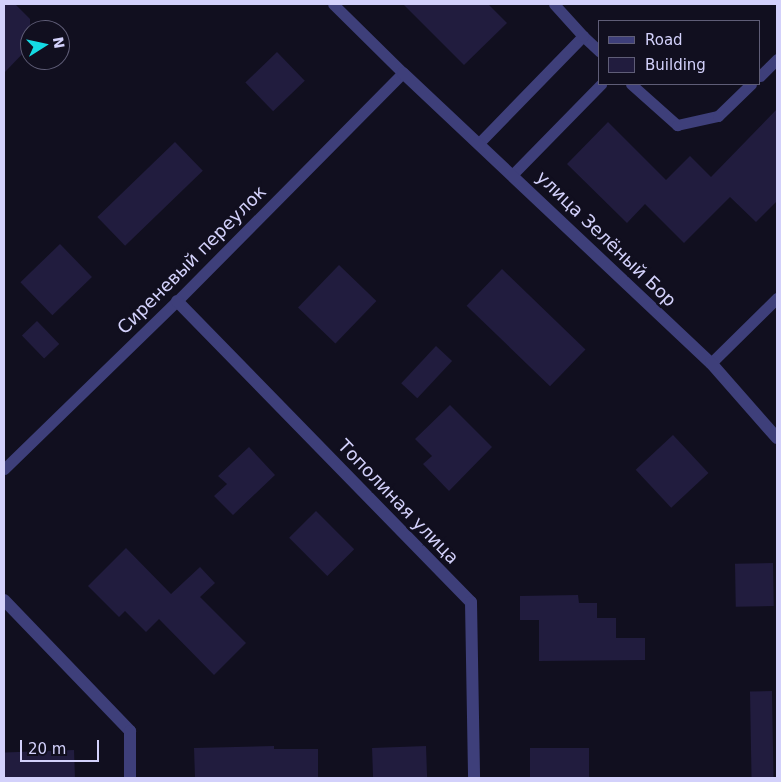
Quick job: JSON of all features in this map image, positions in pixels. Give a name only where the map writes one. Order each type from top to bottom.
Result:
[{"type":"street","name":"улица Зелёный Бор","points":[[403,73],[480,142],[711,363],[777,438]]},
{"type":"street","name":"Тополиная улица","points":[[177,301],[471,602],[474,778]]},
{"type":"street","points":[[4,600],[130,731],[130,778]]},
{"type":"lane","points":[[333,4],[403,73]]},
{"type":"lane","points":[[554,4],[598,50]]},
{"type":"lane","points":[[480,142],[583,36]]},
{"type":"lane","points":[[761,75],[777,59]]},
{"type":"lane","name":"Сиреневый переулок","points":[[4,469],[177,301],[403,73]]},
{"type":"lane","points":[[513,174],[600,85]]},
{"type":"lane","points":[[632,85],[677,125],[718,116],[750,85]]},
{"type":"lane","points":[[711,363],[777,298]]},
{"type":"building","points":[[4,4],[15,4],[30,20],[20,20],[20,56],[4,73]]},
{"type":"building","points":[[403,4],[488,4],[507,23],[464,65]]},
{"type":"building","points":[[277,52],[305,81],[273,111],[245,83]]},
{"type":"building","points":[[777,109],[777,201],[756,222],[730,197],[684,243],[645,204],[627,223],[567,164],[608,122],[666,180],[690,156],[711,177]]},
{"type":"building","points":[[175,142],[203,171],[125,246],[97,217]]},
{"type":"building","points":[[60,244],[92,277],[52,315],[20,282]]},
{"type":"building","points":[[339,265],[376,301],[335,344],[298,307]]},
{"type":"building","points":[[502,269],[585,350],[550,386],[467,306]]},
{"type":"building","points":[[37,321],[59,344],[44,359],[22,336]]},
{"type":"building","points":[[436,346],[452,361],[417,398],[401,383]]},
{"type":"building","points":[[450,405],[492,447],[449,491],[423,464],[432,456],[415,439]]},
{"type":"building","points":[[673,435],[708,473],[671,508],[636,470]]},
{"type":"building","points":[[249,447],[275,475],[233,515],[214,496],[227,484],[218,476]]},
{"type":"building","points":[[316,511],[354,549],[327,576],[289,538]]},
{"type":"building","points":[[126,548],[171,594],[200,567],[215,583],[200,597],[246,643],[214,675],[159,619],[146,632],[125,611],[119,617],[88,586]]},
{"type":"building","points":[[773,563],[774,606],[736,607],[735,564]]},
{"type":"building","points":[[578,595],[579,603],[597,603],[597,618],[616,618],[616,638],[645,638],[645,660],[539,661],[539,620],[520,620],[520,596]]},
{"type":"building","points":[[750,691],[772,691],[774,778],[752,778]]},
{"type":"building","points":[[274,746],[274,749],[318,749],[318,778],[195,778],[194,748]]},
{"type":"building","points":[[426,746],[427,778],[373,778],[372,748]]},
{"type":"building","points":[[530,748],[589,748],[589,778],[530,778]]},
{"type":"building","points":[[74,750],[75,778],[5,778],[4,752]]}]
